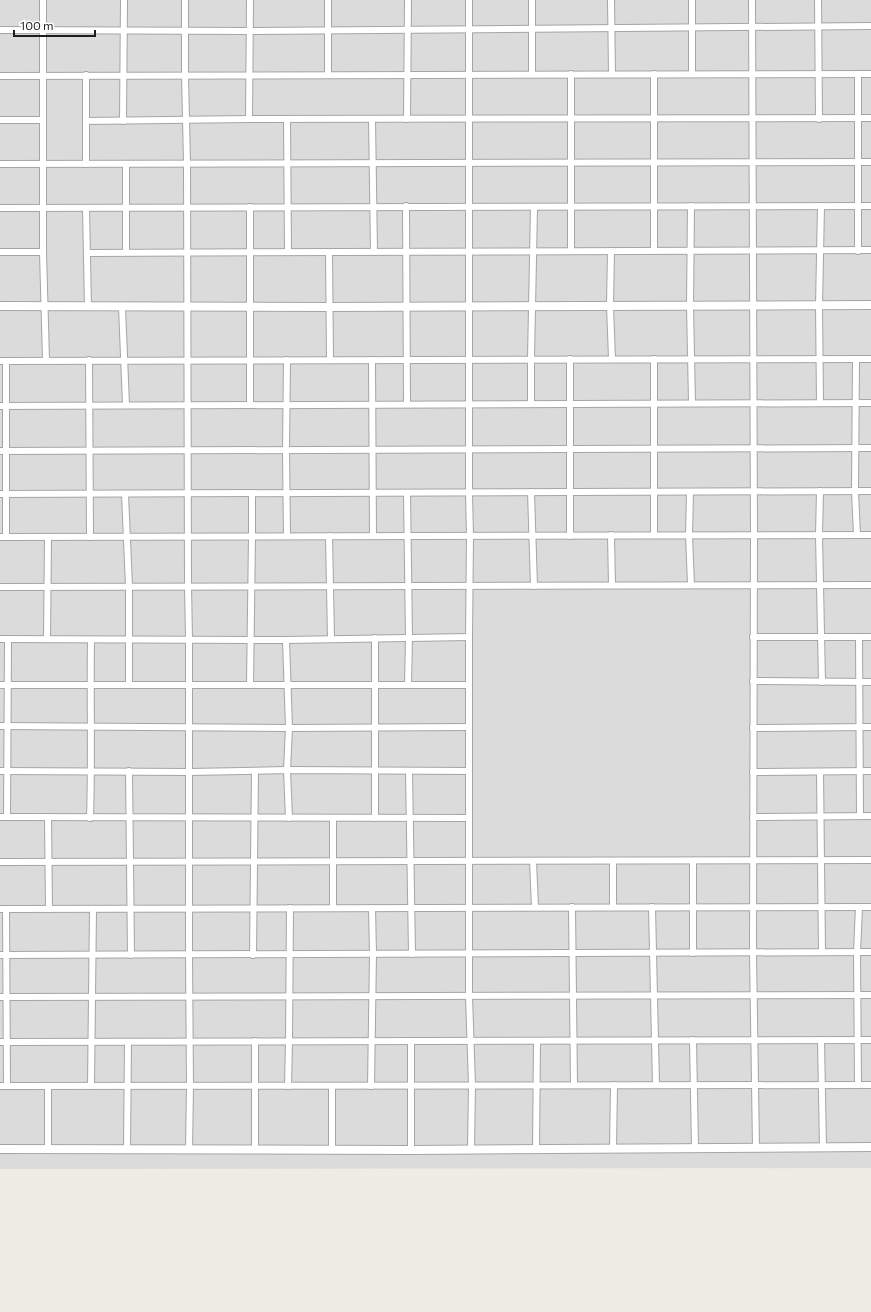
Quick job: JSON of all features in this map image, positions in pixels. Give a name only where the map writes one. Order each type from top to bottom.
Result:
[{"type":"street","points":[[43,0],[43,252],[46,360]]},
{"type":"street","points":[[124,0],[124,121]]},
{"type":"street","points":[[185,0],[190,772],[190,1086],[188,1150]]},
{"type":"street","points":[[249,119],[250,0]]},
{"type":"street","points":[[328,0],[328,75]]},
{"type":"street","points":[[407,119],[408,0]]},
{"type":"street","points":[[469,0],[469,996],[472,1085],[471,1149]]},
{"type":"street","points":[[532,0],[532,74]]},
{"type":"street","points":[[611,0],[612,74]]},
{"type":"street","points":[[692,0],[692,74]]},
{"type":"street","points":[[752,0],[754,535],[753,953],[756,1148]]},
{"type":"street","points":[[818,0],[819,118]]},
{"type":"street","points":[[0,30],[250,31],[871,26]]},
{"type":"street","points":[[571,74],[571,251]]},
{"type":"street","points":[[654,74],[654,251]]},
{"type":"street","points":[[858,74],[858,250]]},
{"type":"street","points":[[0,76],[871,74]]},
{"type":"street","points":[[86,75],[86,164]]},
{"type":"street","points":[[86,121],[249,119],[871,118]]},
{"type":"street","points":[[287,119],[288,252]]},
{"type":"street","points":[[372,119],[374,252]]},
{"type":"street","points":[[0,120],[42,120]]},
{"type":"street","points":[[0,164],[871,162]]},
{"type":"street","points":[[126,164],[126,252]]},
{"type":"street","points":[[406,206],[407,404]]},
{"type":"street","points":[[691,206],[690,306],[692,403]]},
{"type":"street","points":[[820,206],[820,403]]},
{"type":"street","points":[[0,208],[871,206]]},
{"type":"street","points":[[250,207],[250,405]]},
{"type":"street","points":[[531,404],[534,207]]},
{"type":"street","points":[[86,208],[88,307]]},
{"type":"street","points":[[87,253],[871,250]]},
{"type":"street","points":[[611,251],[610,306],[612,359]]},
{"type":"street","points":[[0,252],[43,252]]},
{"type":"street","points":[[329,252],[330,360]]},
{"type":"street","points":[[0,306],[532,307],[871,305]]},
{"type":"street","points":[[122,307],[126,405]]},
{"type":"street","points":[[570,359],[570,536]]},
{"type":"street","points":[[654,359],[654,535]]},
{"type":"street","points":[[856,359],[855,491],[857,535]]},
{"type":"street","points":[[871,359],[3,361],[3,537],[871,535]]},
{"type":"street","points":[[89,360],[90,536]]},
{"type":"street","points":[[287,360],[286,450],[288,536]]},
{"type":"street","points":[[372,360],[373,536]]},
{"type":"street","points":[[3,406],[871,403]]},
{"type":"street","points":[[3,451],[871,448]]},
{"type":"street","points":[[820,491],[819,535],[822,682]]},
{"type":"street","points":[[3,494],[871,491]]},
{"type":"street","points":[[531,492],[534,586]]},
{"type":"street","points":[[690,492],[689,535],[691,585]]},
{"type":"street","points":[[250,685],[252,493]]},
{"type":"street","points":[[407,493],[409,638],[408,685]]},
{"type":"street","points":[[125,494],[129,586],[129,685]]},
{"type":"street","points":[[611,535],[612,585]]},
{"type":"street","points":[[329,536],[331,638]]},
{"type":"street","points":[[47,639],[48,537]]},
{"type":"street","points":[[0,587],[871,585]]},
{"type":"street","points":[[0,639],[286,640],[331,638],[469,637]]},
{"type":"street","points":[[753,637],[871,637]]},
{"type":"street","points":[[859,637],[860,816]]},
{"type":"street","points":[[375,818],[376,638]]},
{"type":"street","points":[[8,639],[8,771],[3,817],[469,818]]},
{"type":"street","points":[[90,818],[92,771],[90,684],[91,640]]},
{"type":"street","points":[[286,640],[289,728],[287,770],[289,818]]},
{"type":"street","points":[[753,682],[871,682]]},
{"type":"street","points":[[0,685],[469,685]]},
{"type":"street","points":[[0,726],[289,728],[469,727]]},
{"type":"street","points":[[753,728],[871,727]]},
{"type":"street","points":[[0,771],[469,771]]},
{"type":"street","points":[[129,771],[131,955]]},
{"type":"street","points":[[253,954],[255,771]]},
{"type":"street","points":[[409,771],[412,954]]},
{"type":"street","points":[[753,772],[871,772]]},
{"type":"street","points":[[820,772],[822,952]]},
{"type":"street","points":[[753,817],[871,816]]},
{"type":"street","points":[[48,817],[49,909]]},
{"type":"street","points":[[333,818],[333,908]]},
{"type":"street","points":[[0,862],[871,860]]},
{"type":"street","points":[[532,861],[535,908]]},
{"type":"street","points":[[613,861],[613,907]]},
{"type":"street","points":[[693,861],[693,953]]},
{"type":"street","points":[[572,907],[574,1085]]},
{"type":"street","points":[[652,907],[656,1085]]},
{"type":"street","points":[[858,1084],[859,1040],[857,952],[859,907]]},
{"type":"street","points":[[7,1086],[3,1042],[3,909],[871,907]]},
{"type":"street","points":[[288,1086],[290,908]]},
{"type":"street","points":[[371,1086],[373,954],[372,908]]},
{"type":"street","points":[[91,1086],[93,909]]},
{"type":"street","points":[[3,955],[871,952]]},
{"type":"street","points":[[3,997],[871,995]]},
{"type":"street","points":[[693,1040],[695,1148]]},
{"type":"street","points":[[821,1040],[823,1148]]},
{"type":"street","points":[[3,1042],[871,1040]]},
{"type":"street","points":[[255,1041],[255,1150]]},
{"type":"street","points":[[411,1041],[411,1150]]},
{"type":"street","points":[[536,1150],[537,1041]]},
{"type":"street","points":[[127,1149],[128,1042]]},
{"type":"street","points":[[0,1086],[871,1084]]},
{"type":"street","points":[[613,1149],[614,1085]]},
{"type":"street","points":[[48,1086],[48,1150]]},
{"type":"street","points":[[332,1086],[332,1150]]},
{"type":"street","points":[[0,1149],[536,1150],[871,1147]]},
{"type":"shaded area","points":[[0,0],[871,0],[871,1168],[0,1169]]}]
